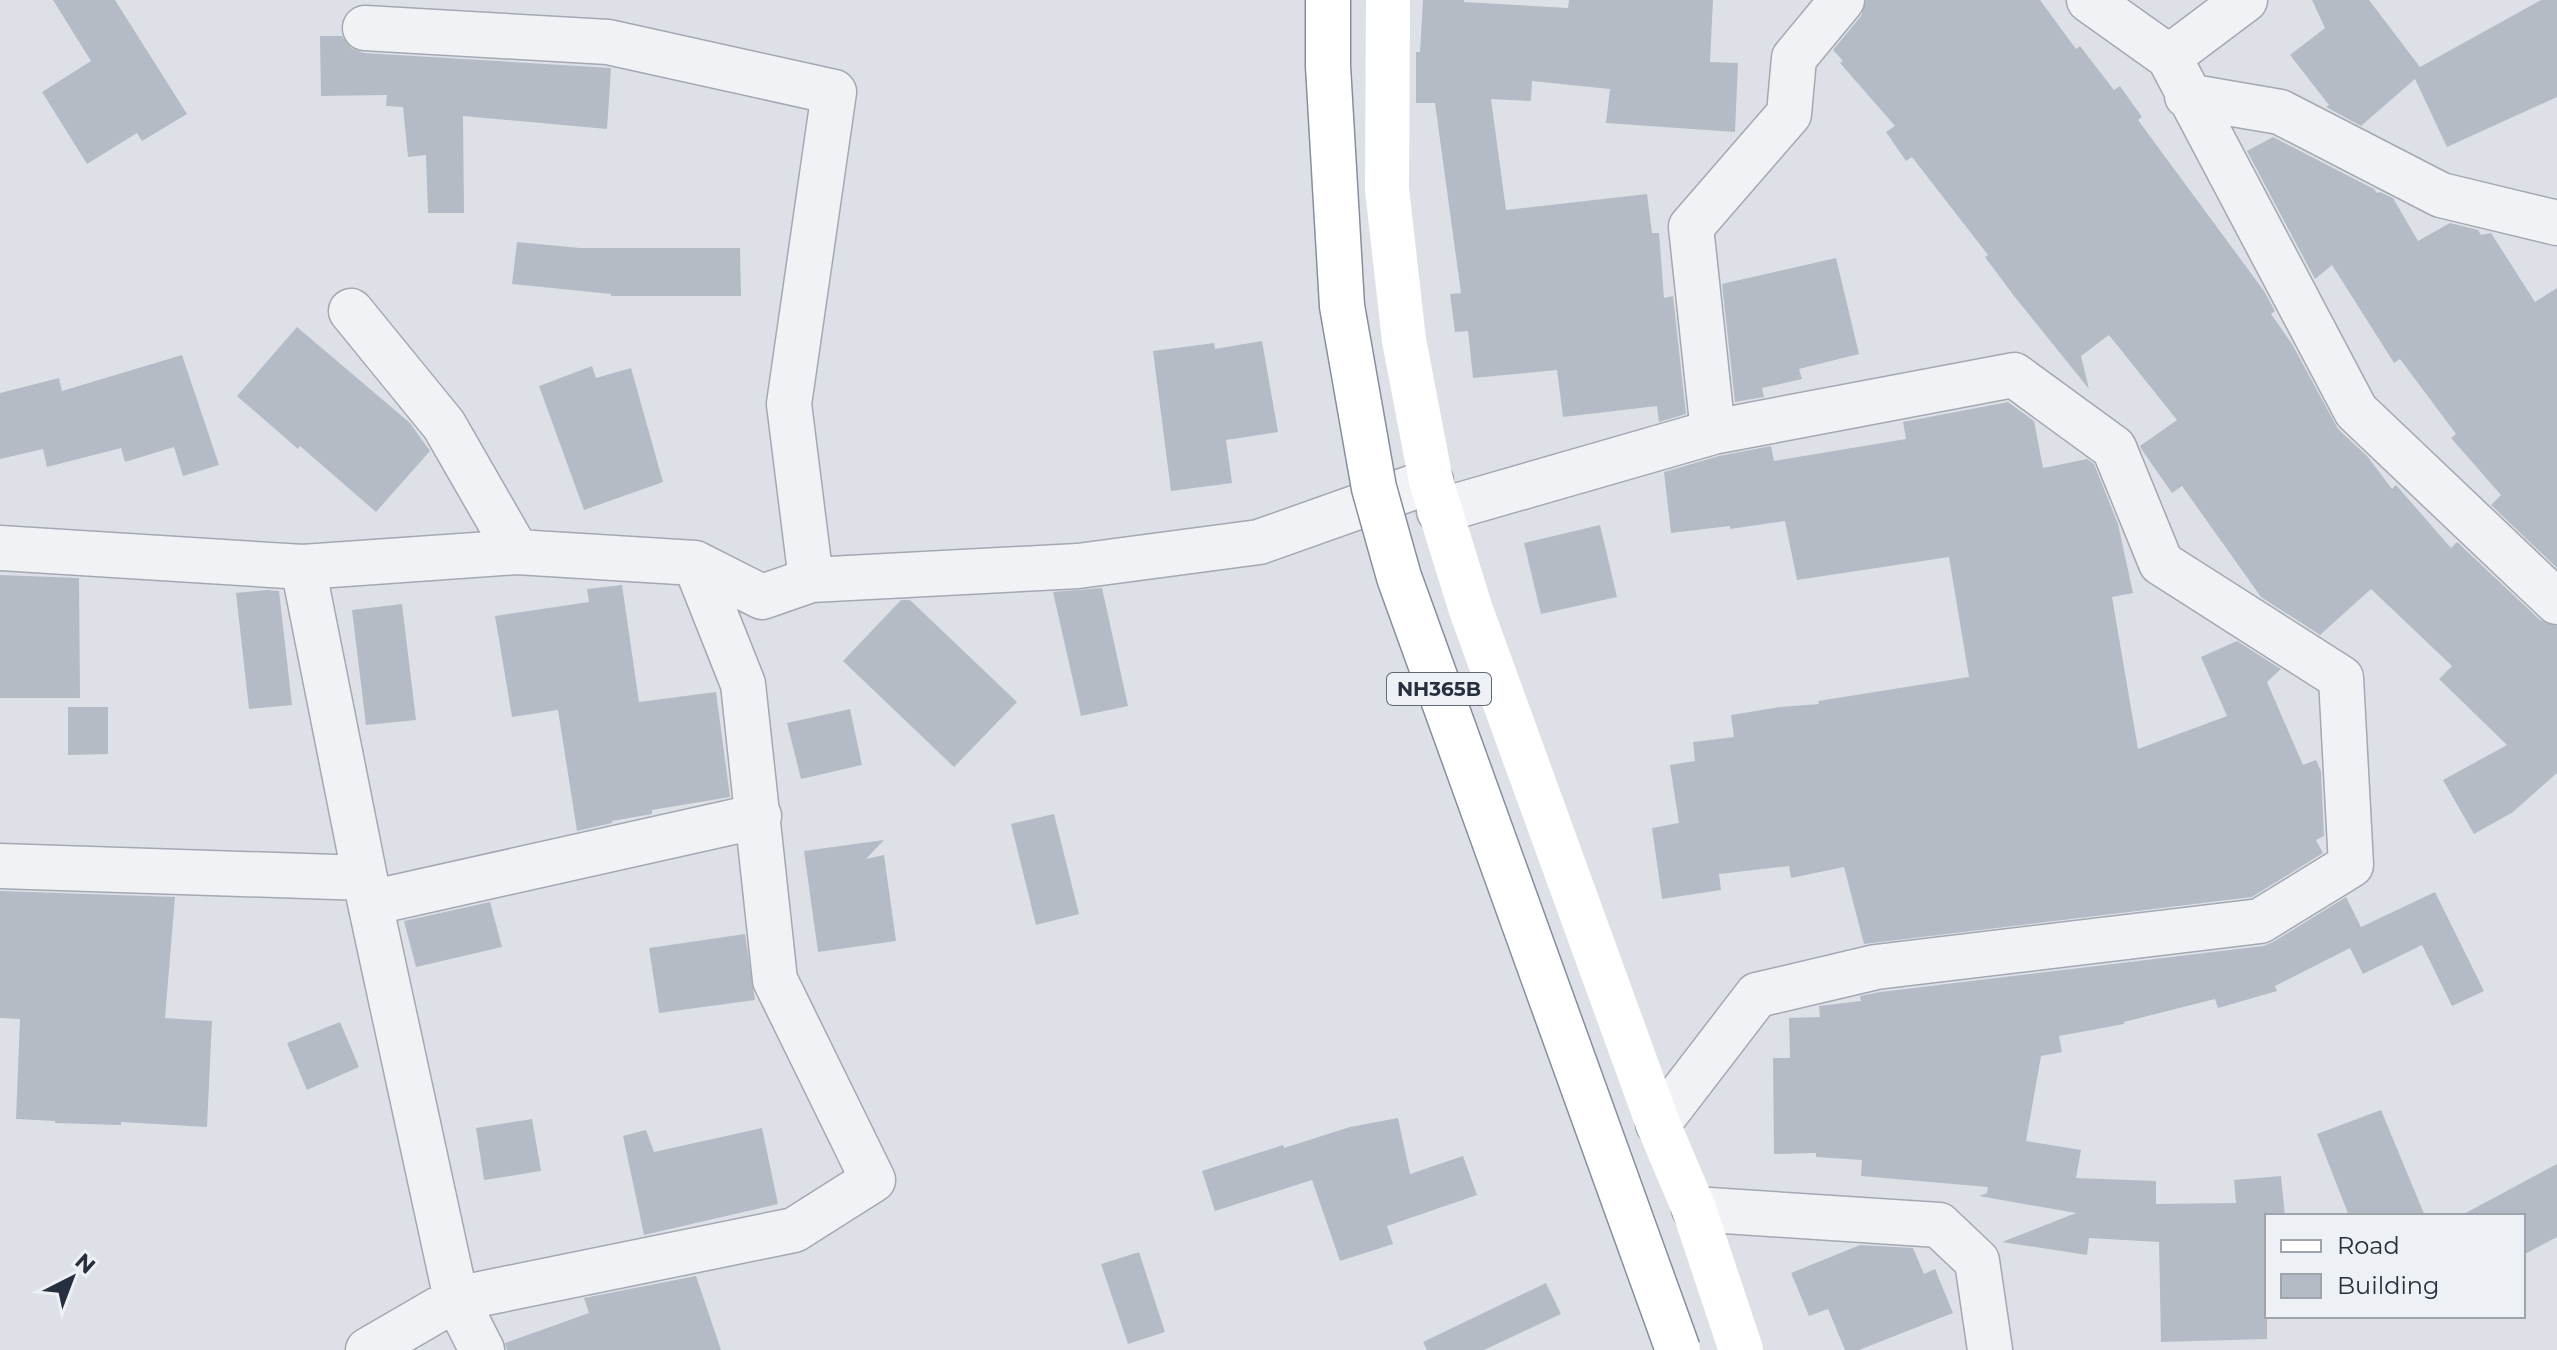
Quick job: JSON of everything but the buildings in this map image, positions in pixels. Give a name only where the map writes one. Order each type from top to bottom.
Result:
[{"type":"main road","name":"NH365B","points":[[1328,0],[1328,66],[1342,306],[1374,488],[1404,592],[1678,1350]]},
{"type":"main road","points":[[1388,0],[1387,189],[1404,340],[1435,496],[1476,624],[1658,1124],[1694,1209],[1741,1350]]},
{"type":"street","points":[[1713,432],[1691,227],[1789,114],[1794,58],[1842,0]]},
{"type":"street","points":[[2089,0],[2169,57],[2356,411],[2557,602]]},
{"type":"street","points":[[2169,57],[2245,0]]},
{"type":"street","points":[[365,28],[608,42],[834,92],[789,404],[811,580]]},
{"type":"street","points":[[2187,96],[2280,112],[2441,195],[2557,223]]},
{"type":"street","points":[[351,311],[444,425],[517,552]]},
{"type":"street","points":[[0,548],[303,567],[517,552],[695,563],[762,597],[811,580],[1078,566],[1259,542],[1435,496],[1713,432],[2014,375],[2114,448],[2161,563],[2341,678],[2351,865],[2260,921],[1876,967],[1757,995],[1658,1124]]},
{"type":"street","points":[[368,1350],[456,1299],[794,1230],[873,1180],[775,980],[743,684],[695,563]]},
{"type":"street","points":[[303,567],[368,890],[456,1299],[482,1350]]},
{"type":"street","points":[[0,866],[368,890],[759,816]]},
{"type":"street","points":[[1694,1209],[1939,1225],[1977,1261],[1990,1350]]}]
